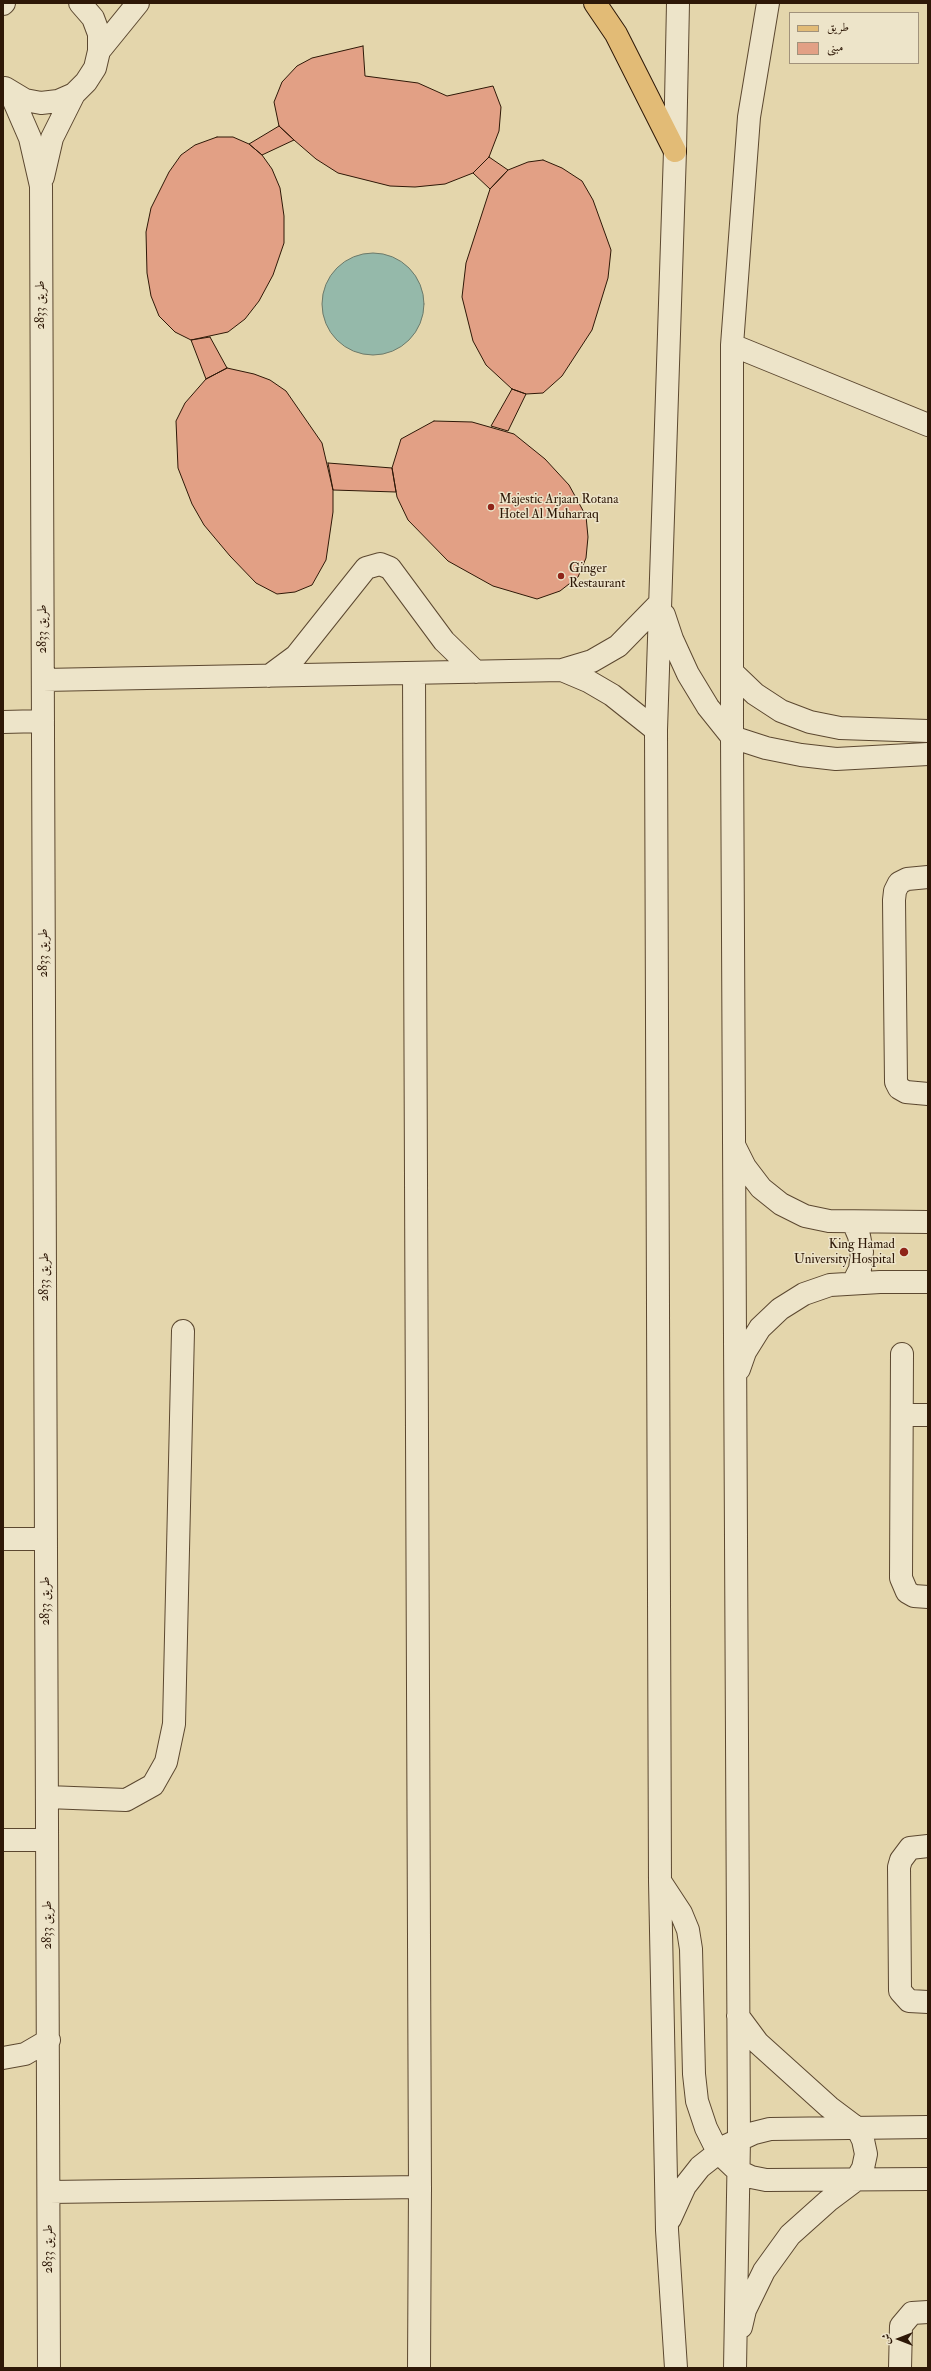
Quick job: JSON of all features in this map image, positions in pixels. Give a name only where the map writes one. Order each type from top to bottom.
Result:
[{"type":"main road","points":[[595,3],[616,34],[675,151]]},
{"type":"street","points":[[6,89],[25,100],[41,103],[58,101],[74,94],[86,82],[95,68],[99,51],[99,34],[93,18],[80,3]]},
{"type":"street","points":[[99,51],[138,3]]},
{"type":"street","points":[[676,2368],[667,2230],[660,1881],[656,730],[675,151],[678,3]]},
{"type":"street","points":[[734,2360],[739,2139],[732,737],[732,345],[749,117],[768,3]]},
{"type":"street","name":"طريق 2833","points":[[6,89],[30,138],[41,186],[50,2368]]},
{"type":"street","name":"طريق 2833","points":[[41,186],[52,138],[74,94]]},
{"type":"street","points":[[732,345],[928,425]]},
{"type":"street","points":[[269,676],[296,656],[366,568],[380,564],[390,568],[444,642],[476,672]]},
{"type":"street","points":[[43,680],[562,670],[592,661],[618,646],[660,603]]},
{"type":"street","points":[[660,603],[672,639],[688,674],[708,707],[732,737],[766,748],[801,755],[836,759],[928,754]]},
{"type":"street","points":[[562,670],[588,681],[612,695],[656,730]]},
{"type":"street","points":[[732,672],[755,694],[781,711],[810,722],[840,728],[928,731]]},
{"type":"street","points":[[414,673],[420,2187],[419,2368]]},
{"type":"street","points":[[3,722],[43,721]]},
{"type":"street","points":[[928,877],[907,879],[899,883],[895,891],[894,900],[896,1082],[899,1088],[906,1092],[928,1094]]},
{"type":"street","points":[[734,1144],[745,1167],[761,1188],[781,1204],[805,1216],[829,1221],[928,1222]]},
{"type":"street","points":[[853,1222],[859,1236],[862,1252],[860,1269],[853,1283]]},
{"type":"street","points":[[736,1378],[745,1352],[760,1328],[780,1309],[804,1294],[830,1285],[853,1283],[928,1282]]},
{"type":"street","points":[[47,1797],[126,1800],[152,1785],[166,1762],[174,1724],[183,1331]]},
{"type":"street","points":[[902,1354],[901,1578],[907,1592],[914,1596],[928,1597]]},
{"type":"street","points":[[902,1415],[928,1415]]},
{"type":"street","points":[[3,1539],[46,1539]]},
{"type":"street","points":[[3,1840],[47,1840]]},
{"type":"street","points":[[928,1846],[910,1848],[901,1860],[899,1984],[903,1996],[909,2001],[928,2002]]},
{"type":"street","points":[[660,1881],[681,1913],[688,1930],[691,1949],[694,2074],[697,2101],[706,2128],[718,2152],[738,2171],[751,2178],[766,2180],[928,2179]]},
{"type":"street","points":[[734,2360],[746,2310],[768,2265],[790,2236],[828,2201],[856,2180],[863,2168],[866,2154],[863,2140],[856,2128],[829,2107],[758,2043],[738,2016]]},
{"type":"street","points":[[3,2058],[25,2054],[49,2040]]},
{"type":"street","points":[[667,2230],[674,2207],[685,2186],[700,2167],[718,2152],[739,2139],[770,2130],[928,2127]]},
{"type":"street","points":[[49,2192],[420,2187]]},
{"type":"street","points":[[900,2368],[901,2326],[912,2313],[928,2312]]},
{"type":"shaded area","points":[[373,253],[392,257],[409,268],[420,285],[424,304],[420,323],[409,340],[392,351],[373,355],[354,351],[337,340],[326,323],[322,304],[326,285],[337,268],[354,257]]},
{"type":"building","points":[[363,46],[365,76],[418,83],[447,96],[493,86],[501,107],[499,131],[489,157],[473,173],[445,184],[415,187],[390,186],[338,173],[316,159],[279,126],[274,102],[282,82],[297,66],[312,58]]},
{"type":"building","points":[[279,126],[294,140],[262,155],[249,144]]},
{"type":"building","points":[[217,137],[233,137],[249,144],[262,155],[272,169],[280,188],[284,216],[284,243],[273,275],[259,301],[245,319],[228,332],[191,340],[175,332],[159,316],[151,296],[147,273],[146,232],[151,208],[169,172],[181,155],[195,145]]},
{"type":"building","points":[[489,157],[508,170],[490,189],[473,173]]},
{"type":"building","points":[[543,160],[562,168],[582,181],[593,200],[611,250],[608,278],[592,330],[562,376],[543,393],[526,394],[512,389],[486,365],[473,341],[462,297],[466,263],[490,189],[508,170],[528,162]]},
{"type":"building","points":[[210,337],[227,368],[206,379],[191,340]]},
{"type":"building","points":[[227,368],[254,374],[270,380],[286,391],[322,443],[333,490],[333,512],[326,560],[312,585],[295,592],[277,594],[256,583],[230,556],[204,525],[192,504],[178,468],[176,421],[185,403],[206,379]]},
{"type":"building","points":[[512,389],[526,394],[508,431],[491,426]]},
{"type":"building","name":"Majestic Arjaan Rotana Hotel Al Muharraq","points":[[434,421],[472,422],[514,434],[545,459],[569,485],[586,516],[588,537],[586,558],[578,577],[560,591],[537,599],[493,586],[448,561],[408,520],[397,497],[392,468],[401,439]]},
{"type":"building","points":[[328,463],[392,468],[396,492],[333,490]]},
{"type":"place","name":"Majestic Arjaan Rotana Hotel Al Muharraq","points":[[491,507]]},
{"type":"place","name":"Ginger Restaurant","points":[[561,576]]},
{"type":"place","name":"King Hamad University Hospital","points":[[904,1252]]}]
